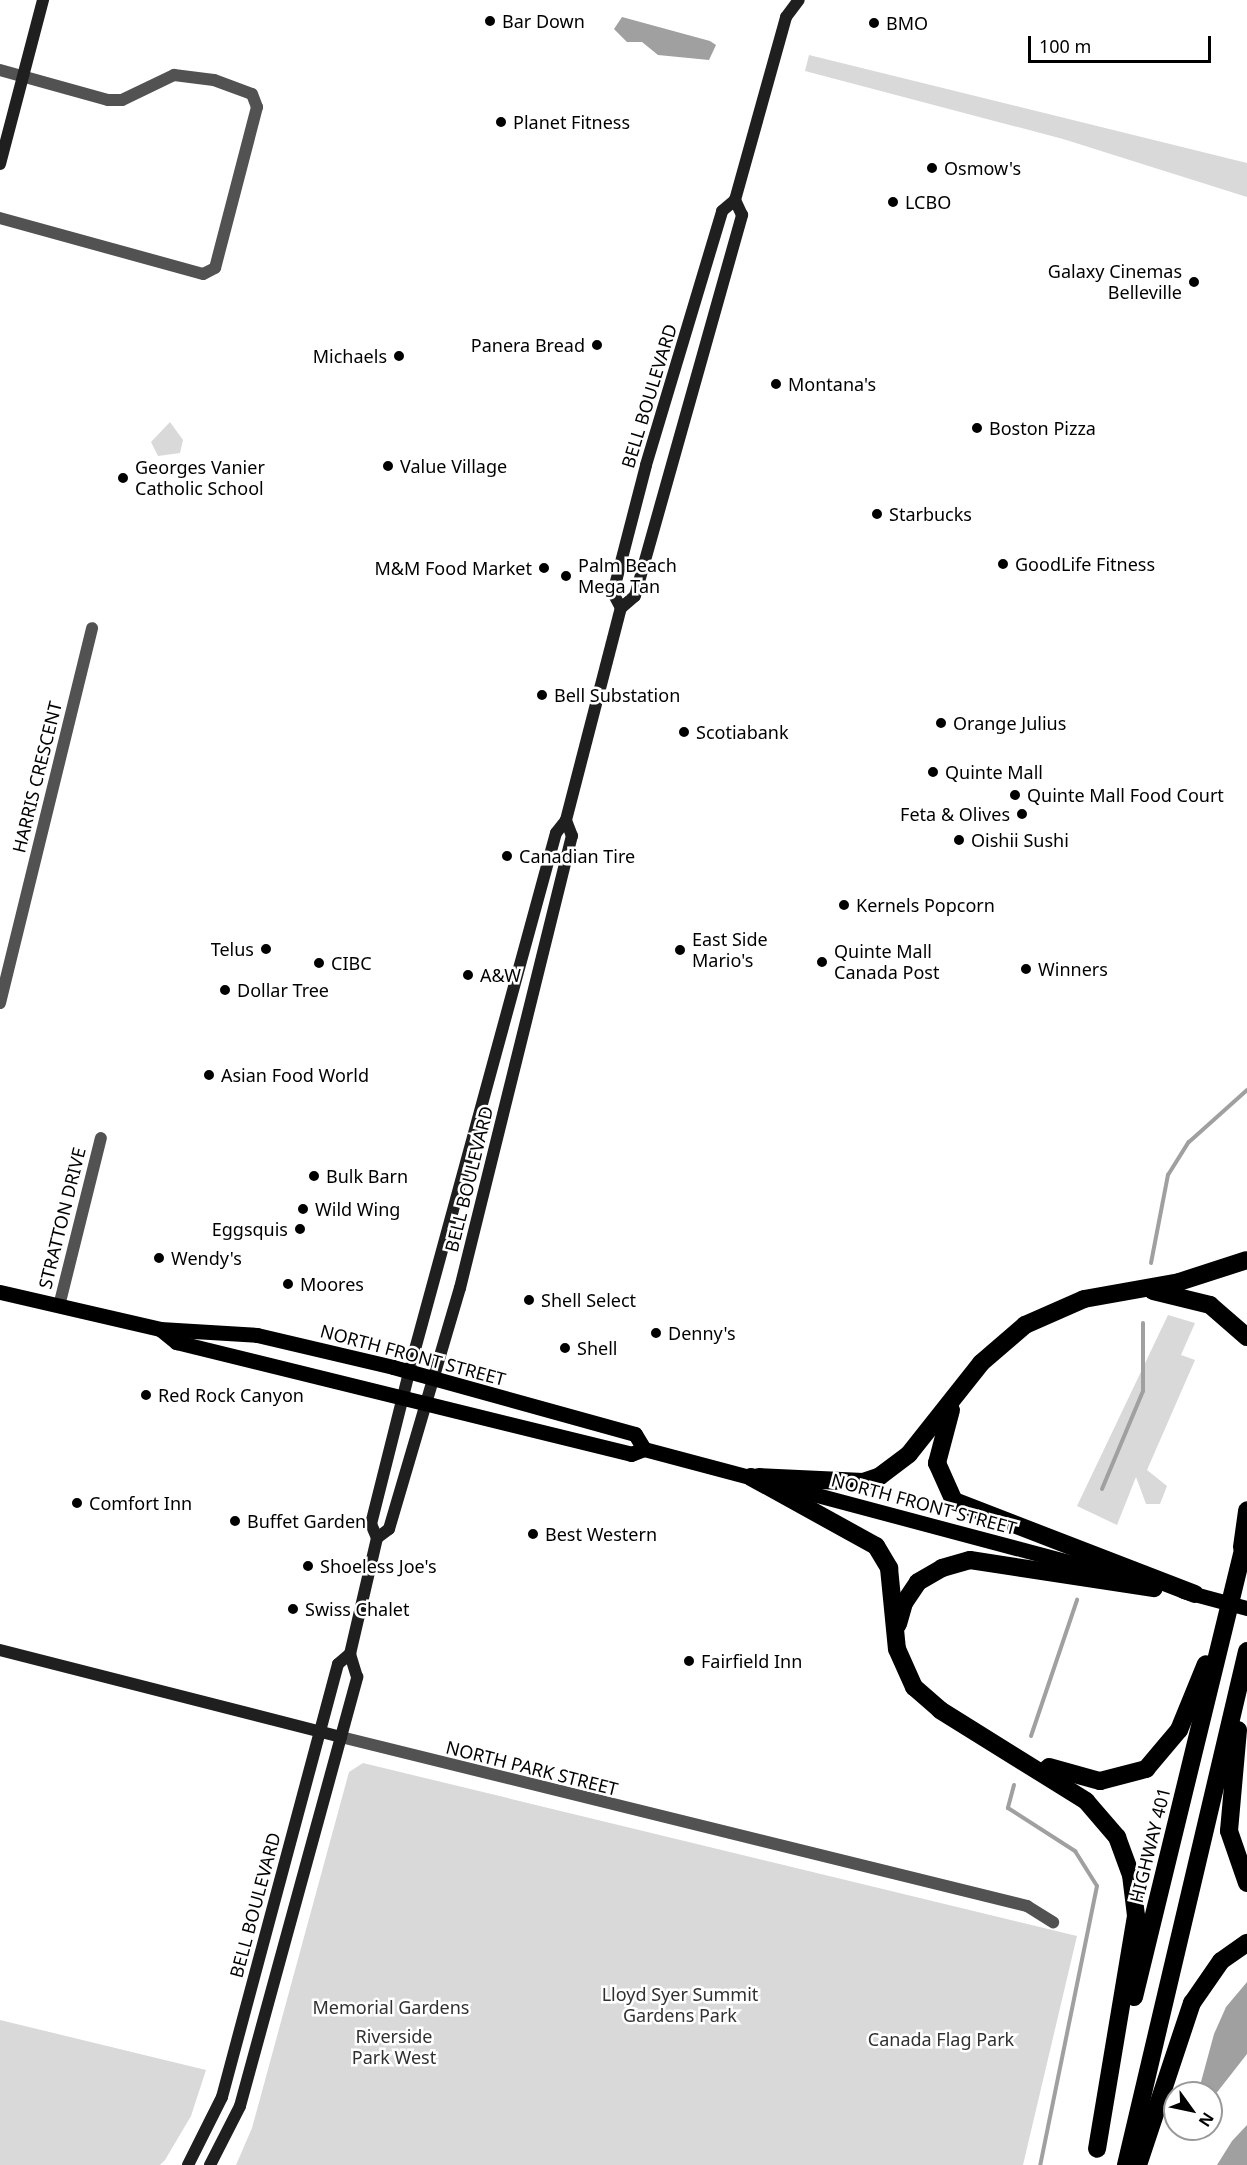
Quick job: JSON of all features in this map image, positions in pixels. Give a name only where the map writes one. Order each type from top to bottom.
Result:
[{"type":"highway","points":[[751,1477],[863,1482],[880,1476],[909,1454],[993,1351],[1043,1315],[1084,1299],[1221,1272],[1247,1260]]},
{"type":"highway","points":[[1136,1290],[1210,1305],[1247,1337]]},
{"type":"highway","points":[[966,1382],[938,1448],[940,1479],[954,1501],[1195,1594]]},
{"type":"highway","points":[[751,1477],[876,1546],[892,1580],[897,1649],[907,1676],[926,1699],[1014,1753],[1098,1811],[1118,1837],[1131,1875],[1134,1933],[1095,2157]]},
{"type":"highway","points":[[1240,1566],[1247,1510]]},
{"type":"highway","name":"HIGHWAY 401","points":[[1095,2157],[1247,1535]]},
{"type":"highway","points":[[897,1649],[900,1614],[909,1592],[928,1574],[970,1560],[1195,1594]]},
{"type":"highway","points":[[1014,1753],[1100,1781],[1146,1768],[1168,1748],[1191,1705],[1235,1589]]},
{"type":"highway","points":[[1246,1653],[1229,1818],[1233,1853],[1247,1882]]},
{"type":"highway","points":[[1125,2165],[1246,1653]]},
{"type":"highway","points":[[1138,2165],[1191,2003],[1221,1961],[1247,1943]]},
{"type":"main road","points":[[0,164],[43,0]]},
{"type":"main road","name":"BELL BOULEVARD","points":[[621,608],[613,592],[643,475],[722,211],[735,200],[786,18],[785,0]]},
{"type":"main road","name":"BELL BOULEVARD","points":[[786,18],[799,0]]},
{"type":"main road","name":"BELL BOULEVARD","points":[[210,2165],[240,2106],[341,1737],[357,1677],[350,1654],[377,1538],[371,1524],[402,1397],[556,832],[566,820],[621,608],[634,596],[742,215],[735,200]]},
{"type":"main road","name":"BELL BOULEVARD","points":[[377,1538],[389,1529],[434,1379],[572,836],[566,820]]},
{"type":"main road","name":"NORTH FRONT STREET","points":[[0,1292],[160,1329],[258,1335],[409,1372],[635,1434],[644,1449]]},
{"type":"main road","name":"NORTH FRONT STREET","points":[[160,1329],[176,1342],[631,1454],[644,1449],[1247,1608]]},
{"type":"main road","name":"NORTH PARK STREET","points":[[0,1650],[322,1730],[341,1737]]},
{"type":"main road","name":"BELL BOULEVARD","points":[[188,2165],[222,2097],[338,1664],[350,1654]]},
{"type":"street","points":[[0,70],[108,100],[122,100],[174,75],[214,81],[252,94],[257,106],[215,268],[203,274],[0,218]]},
{"type":"street","name":"HARRIS CRESCENT","points":[[0,1003],[92,628]]},
{"type":"street","name":"STRATTON DRIVE","points":[[59,1306],[101,1138]]},
{"type":"street","name":"NORTH PARK STREET","points":[[341,1737],[1027,1906],[1053,1922]]},
{"type":"green space","points":[[809,55],[1247,163],[1247,197],[1063,139],[805,71]]},
{"type":"green space","points":[[170,422],[183,440],[180,453],[158,456],[151,442]]},
{"type":"green space","points":[[1168,1315],[1195,1323],[1181,1355],[1195,1360],[1147,1470],[1167,1486],[1160,1504],[1146,1504],[1136,1477],[1117,1525],[1077,1506]]},
{"type":"green space","points":[[363,1763],[1077,1936],[1023,2165],[236,2165],[252,2128],[349,1772]]},
{"type":"green space","points":[[0,2020],[206,2070],[191,2116],[165,2160],[160,2165],[0,2165]]},
{"type":"shaded area","points":[[622,17],[710,41],[716,45],[709,60],[658,55],[642,42],[627,42],[614,29]]},
{"type":"shaded area","points":[[1247,1982],[1247,2054],[1223,2085],[1223,2081],[1201,2081],[1214,2034],[1226,2007]]},
{"type":"shaded area","points":[[1247,2125],[1247,2165],[1217,2165],[1232,2141]]},
{"type":"waterway","points":[[1151,1263],[1168,1175],[1189,1142],[1247,1090]]},
{"type":"waterway","points":[[1102,1489],[1143,1391],[1143,1323]]},
{"type":"waterway","points":[[1031,1736],[1077,1600]]},
{"type":"waterway","points":[[1014,1785],[1008,1808],[1075,1851],[1097,1886],[1040,2165]]},
{"type":"place","name":"Bar Down","points":[[490,21]]},
{"type":"place","name":"BMO","points":[[874,23]]},
{"type":"place","name":"Planet Fitness","points":[[501,122]]},
{"type":"place","name":"Osmow's","points":[[932,168]]},
{"type":"place","name":"LCBO","points":[[893,202]]},
{"type":"place","name":"Galaxy Cinemas Belleville","points":[[1194,282]]},
{"type":"place","name":"Panera Bread","points":[[597,345]]},
{"type":"place","name":"Michaels","points":[[399,356]]},
{"type":"place","name":"Montana's","points":[[776,384]]},
{"type":"place","name":"Boston Pizza","points":[[977,428]]},
{"type":"place","name":"Value Village","points":[[388,466]]},
{"type":"place","name":"Georges Vanier Catholic School","points":[[123,478]]},
{"type":"place","name":"Starbucks","points":[[877,514]]},
{"type":"place","name":"GoodLife Fitness","points":[[1003,564]]},
{"type":"place","name":"M&M Food Market","points":[[544,568]]},
{"type":"place","name":"Palm Beach Mega Tan","points":[[566,576]]},
{"type":"place","name":"Bell Substation","points":[[542,695]]},
{"type":"place","name":"Orange Julius","points":[[941,723]]},
{"type":"place","name":"Scotiabank","points":[[684,732]]},
{"type":"place","name":"Quinte Mall","points":[[933,772]]},
{"type":"place","name":"Quinte Mall Food Court","points":[[1015,795]]},
{"type":"place","name":"Feta & Olives","points":[[1022,814]]},
{"type":"place","name":"Oishii Sushi","points":[[959,840]]},
{"type":"place","name":"Canadian Tire","points":[[507,856]]},
{"type":"place","name":"Kernels Popcorn","points":[[844,905]]},
{"type":"place","name":"Telus","points":[[266,949]]},
{"type":"place","name":"East Side Mario's","points":[[680,950]]},
{"type":"place","name":"Quinte Mall Canada Post","points":[[822,962]]},
{"type":"place","name":"CIBC","points":[[319,963]]},
{"type":"place","name":"Winners","points":[[1026,969]]},
{"type":"place","name":"A&W","points":[[468,975]]},
{"type":"place","name":"Dollar Tree","points":[[225,990]]},
{"type":"place","name":"Asian Food World","points":[[209,1075]]},
{"type":"place","name":"Bulk Barn","points":[[314,1176]]},
{"type":"place","name":"Wild Wing","points":[[303,1209]]},
{"type":"place","name":"Eggsquis","points":[[300,1229]]},
{"type":"place","name":"Wendy's","points":[[159,1258]]},
{"type":"place","name":"Moores","points":[[288,1284]]},
{"type":"place","name":"Shell Select","points":[[529,1300]]},
{"type":"place","name":"Denny's","points":[[656,1333]]},
{"type":"place","name":"Shell","points":[[565,1348]]},
{"type":"place","name":"Red Rock Canyon","points":[[146,1395]]},
{"type":"place","name":"Comfort Inn","points":[[77,1503]]},
{"type":"place","name":"Buffet Garden","points":[[235,1521]]},
{"type":"place","name":"Best Western","points":[[533,1534]]},
{"type":"place","name":"Shoeless Joe's","points":[[308,1566]]},
{"type":"place","name":"Swiss Chalet","points":[[293,1609]]},
{"type":"place","name":"Fairfield Inn","points":[[689,1661]]},
{"type":"park label","name":"Lloyd Syer Summit Gardens Park","points":[[680,2005]]},
{"type":"park label","name":"Memorial Gardens","points":[[391,2007]]},
{"type":"park label","name":"Canada Flag Park","points":[[941,2039]]},
{"type":"park label","name":"Riverside Park West","points":[[394,2047]]}]
